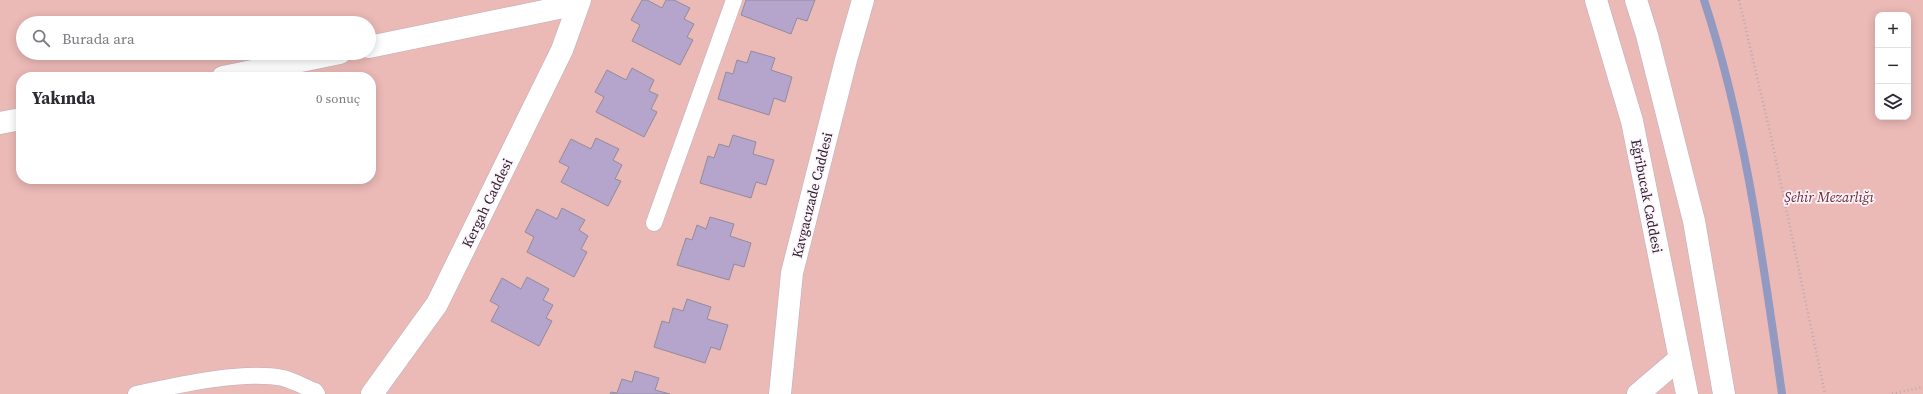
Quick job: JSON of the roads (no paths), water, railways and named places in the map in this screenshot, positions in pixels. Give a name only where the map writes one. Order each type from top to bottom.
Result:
[{"type":"street","name":"Kavgacızade Caddesi","points":[[780,394],[792,273],[844,68],[863,0]]},
{"type":"street","name":"Eğribucak Caddesi","points":[[1596,0],[1632,122],[1686,394]]},
{"type":"street","points":[[1636,0],[1647,35],[1694,221],[1724,394]]},
{"type":"street","points":[[376,46],[579,2]]},
{"type":"street","name":"Kergah Caddesi","points":[[372,394],[437,304],[562,50],[579,2]]},
{"type":"street","points":[[247,72],[306,60]]},
{"type":"street","points":[[0,123],[16,120]]},
{"type":"street","points":[[1638,394],[1680,359]]},
{"type":"lane","points":[[654,223],[734,0]]},
{"type":"lane","points":[[136,394],[225,378],[253,376],[284,378],[315,391],[317,394]]},
{"type":"waterway","points":[[1704,0],[1719,48],[1752,195],[1782,394]]},
{"type":"park label","name":"Şehir Mezarlığı","points":[[1829,197]]}]
